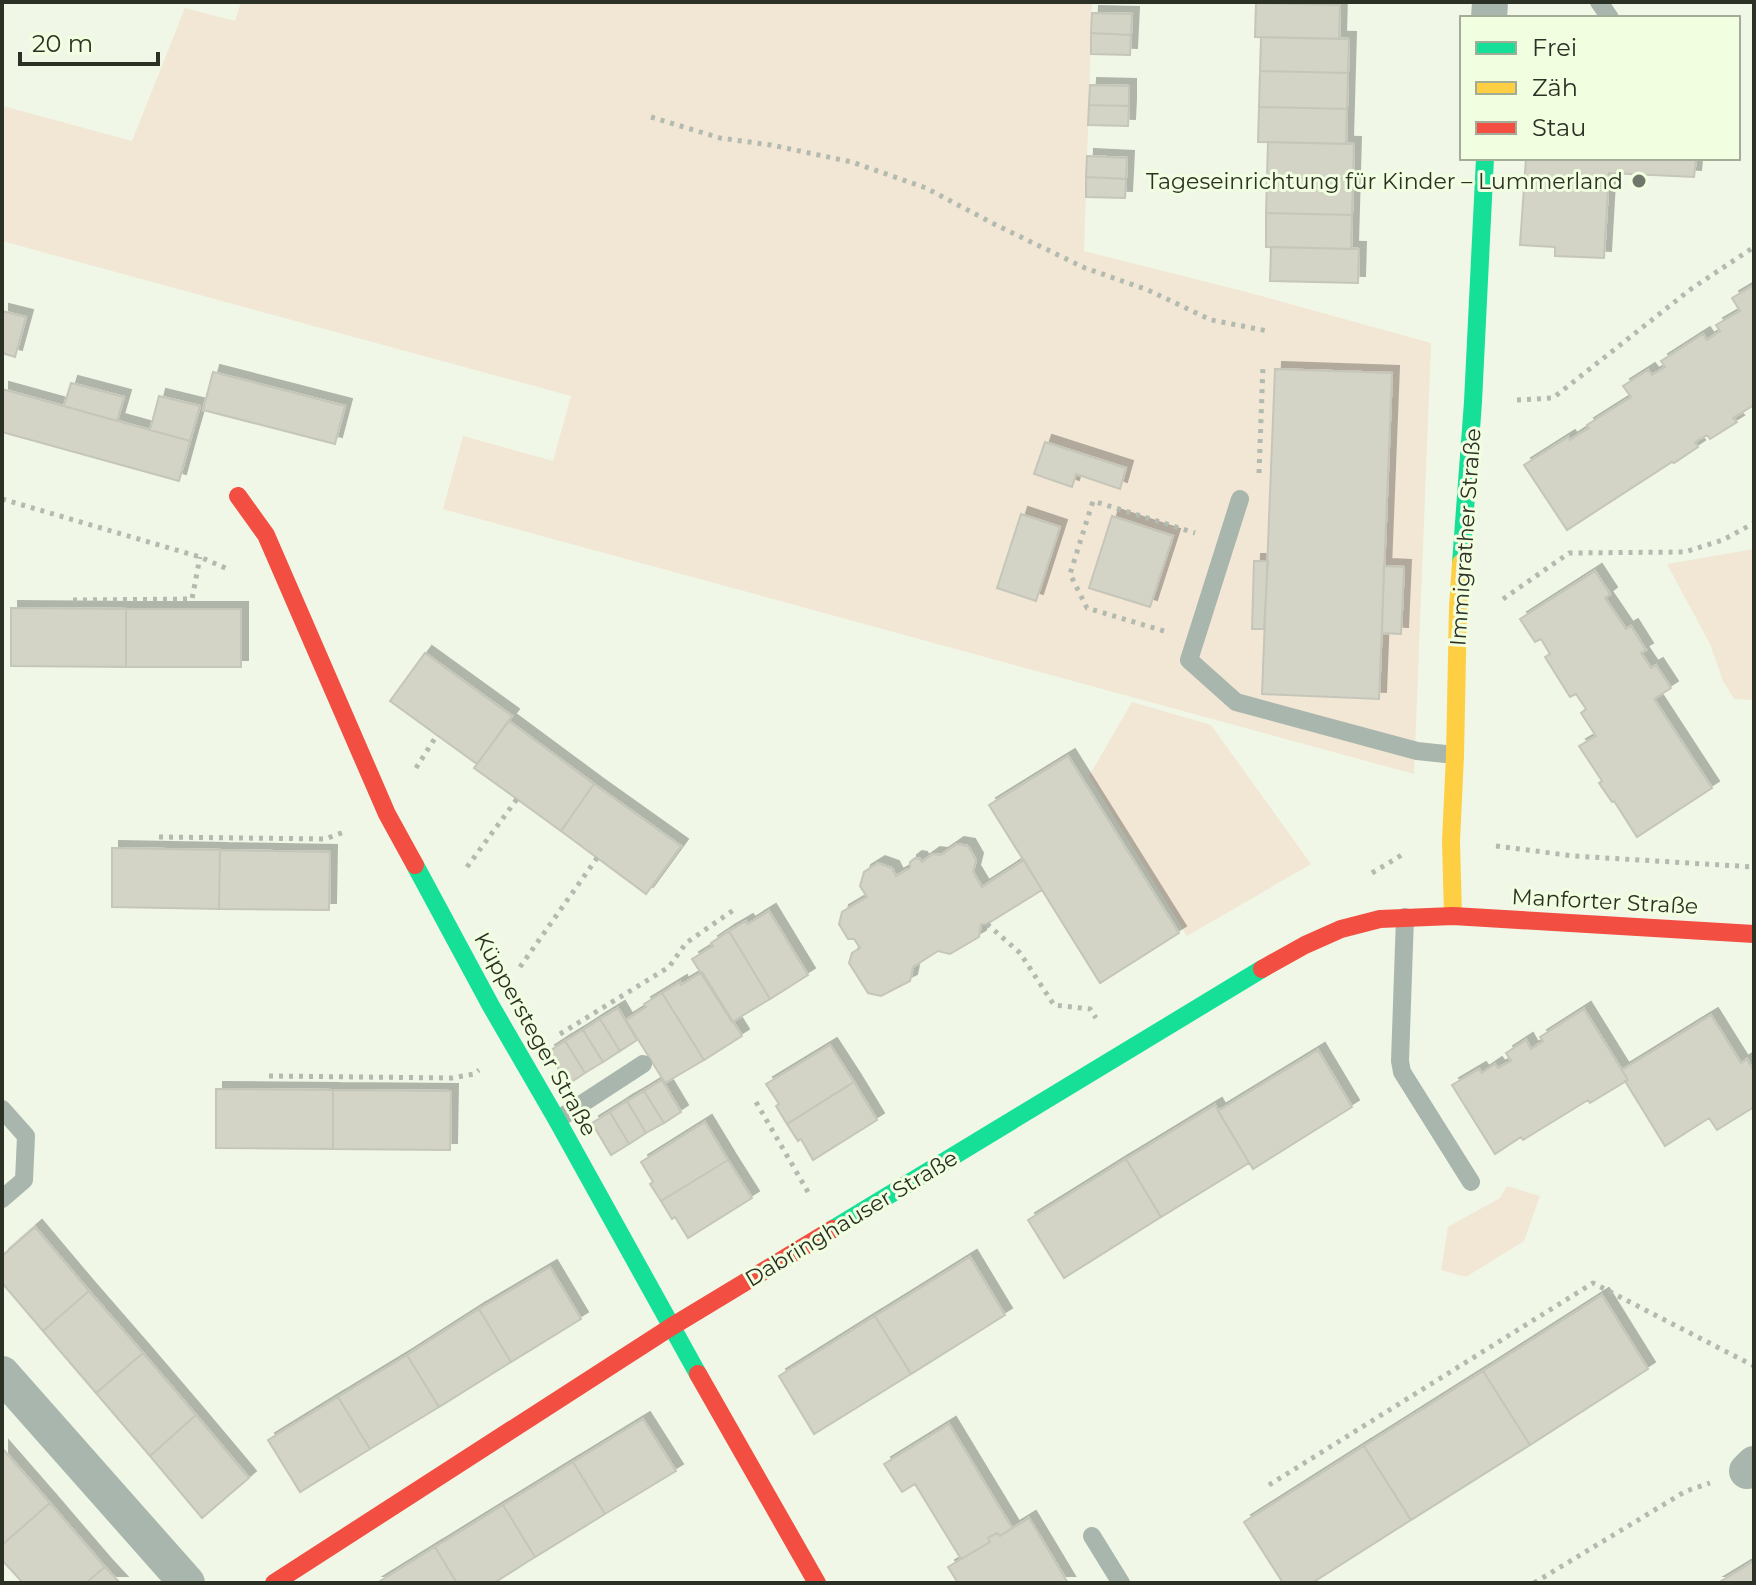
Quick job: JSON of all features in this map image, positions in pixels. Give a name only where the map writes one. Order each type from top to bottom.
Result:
[{"type":"street","name":"Immigrather Straße","points":[[1453,916],[1451,841],[1458,607],[1473,402],[1485,160]]},
{"type":"street","name":"Küppersteger Straße","points":[[238,496],[266,535],[387,814],[491,1006],[817,1583]]},
{"type":"street","name":"Dabringhauser Straße","points":[[274,1583],[671,1327],[1305,945],[1341,929],[1380,919],[1453,916]]},
{"type":"street","name":"Manforter Straße","points":[[1453,916],[1754,934]]},
{"type":"street","points":[[2,1374],[187,1583]]},
{"type":"lane","points":[[1240,499],[1189,660],[1236,702],[1417,751],[1455,755]]},
{"type":"lane","points":[[1405,917],[1402,1072],[1471,1182]]},
{"type":"lane","points":[[557,1120],[643,1064]]},
{"type":"lane","points":[[2,1109],[26,1136],[24,1180],[2,1199]]},
{"type":"lane","points":[[1092,1536],[1121,1583]]},
{"type":"path","points":[[651,117],[720,138],[771,145],[867,167],[926,188],[1085,268],[1148,290],[1211,320],[1268,331]]},
{"type":"path","points":[[1473,402],[1553,398],[1691,289],[1754,247]]},
{"type":"path","points":[[1240,499],[1258,504],[1263,366]]},
{"type":"path","points":[[2,499],[200,557],[236,574],[283,573]]},
{"type":"path","points":[[1195,640],[1087,608],[1070,574],[1093,501],[1226,543]]},
{"type":"path","points":[[1458,607],[1488,610],[1569,553],[1685,552],[1723,540],[1754,523]]},
{"type":"path","points":[[73,600],[192,599],[200,557]]},
{"type":"path","points":[[437,907],[517,799]]},
{"type":"path","points":[[159,837],[325,839],[346,832]]},
{"type":"path","points":[[491,1006],[597,858]]},
{"type":"path","points":[[522,1058],[669,967],[686,943],[735,909]]},
{"type":"path","points":[[987,924],[1020,953],[1054,1005],[1090,1009],[1099,1022],[1114,1060]]},
{"type":"path","points":[[269,1076],[452,1078],[474,1074]]},
{"type":"path","points":[[756,1102],[831,1231]]},
{"type":"path","points":[[1269,1485],[1593,1283],[1754,1366]]},
{"type":"path","points":[[1534,1583],[1686,1491],[1751,1468]]},
{"type":"shaded area","points":[[241,2],[1092,2],[1084,251],[1431,343],[1414,774],[443,509],[463,436],[553,461],[571,396],[2,241],[3,106],[132,141],[185,8],[235,21]]},
{"type":"shaded area","points":[[1754,549],[1754,700],[1734,699],[1723,681],[1710,644],[1667,564]]},
{"type":"shaded area","points":[[1132,702],[1211,725],[1311,864],[1187,936],[1089,776]]},
{"type":"shaded area","points":[[1507,1186],[1540,1196],[1524,1241],[1466,1277],[1441,1270],[1448,1227],[1500,1198]]},
{"type":"building","points":[[1256,2],[1340,2],[1340,5]]},
{"type":"building","points":[[1256,3],[1340,5],[1339,39],[1255,37]]},
{"type":"building","points":[[1092,13],[1132,14],[1131,35],[1091,33]]},
{"type":"building","points":[[1091,33],[1131,35],[1130,55],[1091,54]]},
{"type":"building","points":[[1261,37],[1349,39],[1348,73],[1260,71]]},
{"type":"building","points":[[1260,71],[1348,73],[1347,109],[1259,107]]},
{"type":"building","points":[[1090,85],[1129,86],[1129,106],[1089,105]]},
{"type":"building","points":[[1089,105],[1129,106],[1128,126],[1088,125]]},
{"type":"building","points":[[1259,107],[1347,109],[1346,144],[1258,142]]},
{"type":"building","points":[[1268,142],[1354,144],[1353,179],[1267,177]]},
{"type":"building","points":[[1087,156],[1127,158],[1126,179],[1086,177]]},
{"type":"building","points":[[1526,160],[1696,160],[1694,177],[1609,173],[1604,258],[1555,256],[1555,247],[1520,245]]},
{"type":"building","points":[[1086,177],[1126,179],[1125,198],[1086,197]]},
{"type":"building","points":[[1267,177],[1353,179],[1352,215],[1266,213]]},
{"type":"building","points":[[1266,213],[1352,215],[1351,249],[1266,247]]},
{"type":"building","points":[[1271,247],[1359,249],[1358,283],[1270,281]]},
{"type":"building","points":[[1754,285],[1754,405],[1733,418],[1737,422],[1710,439],[1707,435],[1695,442],[1698,447],[1567,530],[1524,465],[1568,437],[1570,440],[1589,428],[1587,425],[1631,397],[1623,386],[1648,370],[1652,375],[1665,367],[1661,361],[1703,334],[1707,340],[1720,331],[1716,325],[1740,311],[1732,298]]},
{"type":"building","points":[[2,311],[26,317],[15,357],[2,353]]},
{"type":"building","points":[[1275,369],[1392,373],[1379,699],[1262,694]]},
{"type":"building","points":[[213,372],[345,406],[335,444],[203,410]]},
{"type":"building","points":[[71,383],[124,397],[117,421],[64,406]]},
{"type":"building","points":[[2,389],[190,441],[179,481],[2,432]]},
{"type":"building","points":[[159,396],[200,406],[190,441],[150,430]]},
{"type":"building","points":[[1045,442],[1126,468],[1120,489],[1076,474],[1072,487],[1034,474]]},
{"type":"building","points":[[1021,514],[1060,527],[1036,601],[997,588]]},
{"type":"building","points":[[1112,516],[1173,536],[1150,607],[1089,588]]},
{"type":"building","points":[[1254,561],[1268,561],[1264,629],[1252,629]]},
{"type":"building","points":[[1384,566],[1404,567],[1401,634],[1382,633]]},
{"type":"building","points":[[1595,571],[1610,594],[1605,598],[1626,629],[1631,626],[1646,650],[1641,653],[1651,668],[1656,665],[1671,688],[1654,699],[1712,788],[1637,837],[1599,783],[1602,781],[1579,746],[1596,736],[1581,713],[1586,709],[1576,694],[1570,697],[1545,657],[1550,654],[1541,639],[1535,642],[1520,619]]},
{"type":"building","points":[[11,608],[126,609],[126,667],[11,666]]},
{"type":"building","points":[[126,609],[241,609],[241,667],[126,667]]},
{"type":"building","points":[[425,653],[512,716],[477,764],[390,701]]},
{"type":"building","points":[[509,721],[594,784],[561,831],[474,768]]},
{"type":"building","points":[[1068,756],[1179,933],[1100,983],[989,805]]},
{"type":"building","points":[[594,784],[681,846],[646,894],[561,831]]},
{"type":"building","points":[[957,844],[968,846],[976,860],[973,872],[982,887],[1024,860],[1042,890],[987,924],[981,924],[979,937],[950,954],[938,951],[913,967],[910,981],[881,996],[868,993],[849,963],[852,953],[860,948],[854,939],[848,939],[839,924],[842,912],[867,897],[860,886],[864,872],[878,863],[892,868],[896,876],[910,868],[910,862],[915,858],[922,862],[933,854],[941,855]]},
{"type":"building","points":[[112,848],[220,850],[219,909],[112,907]]},
{"type":"building","points":[[220,850],[330,852],[329,910],[219,909]]},
{"type":"building","points":[[769,911],[808,975],[770,999],[729,931]]},
{"type":"building","points":[[729,931],[770,999],[732,1022],[692,959]]},
{"type":"building","points":[[702,972],[742,1036],[704,1060],[662,993]]},
{"type":"building","points":[[662,993],[704,1060],[665,1083],[626,1020]]},
{"type":"building","points":[[618,1008],[637,1040],[620,1051],[600,1019]]},
{"type":"building","points":[[1584,1009],[1628,1080],[1495,1154],[1452,1085],[1479,1069],[1482,1073],[1495,1064],[1498,1068],[1511,1061],[1506,1053],[1526,1040],[1531,1049],[1543,1041],[1540,1037]]},
{"type":"building","points":[[1711,1015],[1741,1063],[1747,1059],[1754,1071],[1754,1107],[1717,1130],[1709,1118],[1665,1146],[1625,1081],[1628,1080],[1622,1070]]},
{"type":"building","points":[[600,1019],[620,1051],[603,1062],[583,1030]]},
{"type":"building","points":[[583,1030],[603,1062],[585,1073],[565,1041]]},
{"type":"building","points":[[565,1041],[585,1073],[568,1084],[548,1052]]},
{"type":"building","points":[[830,1045],[854,1082],[787,1124],[766,1084]]},
{"type":"building","points":[[1318,1050],[1352,1107],[1253,1169],[1218,1111]]},
{"type":"building","points":[[662,1080],[681,1112],[664,1123],[644,1091]]},
{"type":"building","points":[[854,1082],[877,1120],[813,1160],[801,1139],[798,1141],[787,1124]]},
{"type":"building","points":[[216,1089],[333,1090],[333,1149],[216,1148]]},
{"type":"building","points":[[333,1090],[451,1091],[450,1150],[333,1149]]},
{"type":"building","points":[[644,1091],[664,1123],[646,1133],[627,1101]]},
{"type":"building","points":[[627,1101],[646,1133],[629,1144],[610,1112]]},
{"type":"building","points":[[1215,1105],[1249,1163],[1161,1217],[1126,1159]]},
{"type":"building","points":[[610,1112],[629,1144],[611,1155],[592,1123]]},
{"type":"building","points":[[705,1122],[728,1160],[661,1201],[641,1162]]},
{"type":"building","points":[[1126,1159],[1161,1217],[1064,1278],[1028,1220]]},
{"type":"building","points":[[728,1160],[752,1198],[688,1238],[661,1201]]},
{"type":"building","points":[[35,1227],[89,1291],[43,1331],[2,1283],[2,1256]]},
{"type":"building","points":[[970,1257],[1005,1315],[911,1374],[875,1316]]},
{"type":"building","points":[[550,1267],[581,1319],[511,1362],[479,1309]]},
{"type":"building","points":[[89,1291],[143,1353],[96,1393],[43,1331]]},
{"type":"building","points":[[1602,1295],[1648,1369],[1530,1445],[1483,1371]]},
{"type":"building","points":[[479,1309],[511,1362],[439,1407],[407,1355]]},
{"type":"building","points":[[875,1316],[911,1374],[814,1434],[779,1376]]},
{"type":"building","points":[[143,1353],[196,1415],[150,1456],[96,1393]]},
{"type":"building","points":[[407,1355],[439,1407],[370,1449],[338,1397]]},
{"type":"building","points":[[1483,1371],[1530,1445],[1411,1520],[1364,1446]]},
{"type":"building","points":[[338,1397],[370,1449],[300,1492],[268,1440]]},
{"type":"building","points":[[196,1415],[249,1478],[202,1518],[150,1456]]},
{"type":"building","points":[[643,1419],[676,1471],[605,1514],[573,1462]]},
{"type":"building","points":[[949,1424],[1012,1528],[1000,1536],[997,1533],[988,1538],[990,1542],[961,1559],[915,1484],[902,1492],[884,1464]]},
{"type":"building","points":[[1364,1446],[1411,1520],[1312,1583],[1283,1583],[1244,1522]]},
{"type":"building","points":[[2,1448],[50,1503],[2,1545]]},
{"type":"building","points":[[573,1462],[605,1514],[535,1557],[503,1505]]},
{"type":"building","points":[[50,1503],[105,1567],[86,1583],[23,1583],[2,1560],[2,1545]]},
{"type":"building","points":[[503,1505],[535,1557],[494,1583],[457,1583],[435,1547]]},
{"type":"building","points":[[1029,1518],[1068,1583],[958,1583],[948,1567],[990,1542],[988,1538],[997,1533],[1000,1536]]},
{"type":"building","points":[[435,1547],[457,1583],[377,1583]]},
{"type":"building","points":[[1754,1561],[1754,1583],[1718,1583]]},
{"type":"building","points":[[105,1567],[120,1583],[86,1583]]},
{"type":"traffic: fast","points":[[1461,563],[1473,402],[1485,160]]},
{"type":"traffic: fast","points":[[415,865],[698,1374]]},
{"type":"traffic: fast","points":[[833,1229],[1262,969]]},
{"type":"traffic: slow","points":[[1453,916],[1451,841],[1461,563]]},
{"type":"traffic: jam","points":[[238,496],[266,535],[387,814],[415,865]]},
{"type":"traffic: jam","points":[[1262,969],[1341,929],[1380,919],[1453,916],[1754,934]]},
{"type":"traffic: jam","points":[[274,1583],[671,1327],[833,1229]]},
{"type":"traffic: jam","points":[[698,1374],[817,1583]]},
{"type":"place","name":"Tageseinrichtung für Kinder – Lummerland","points":[[1639,181]]}]
